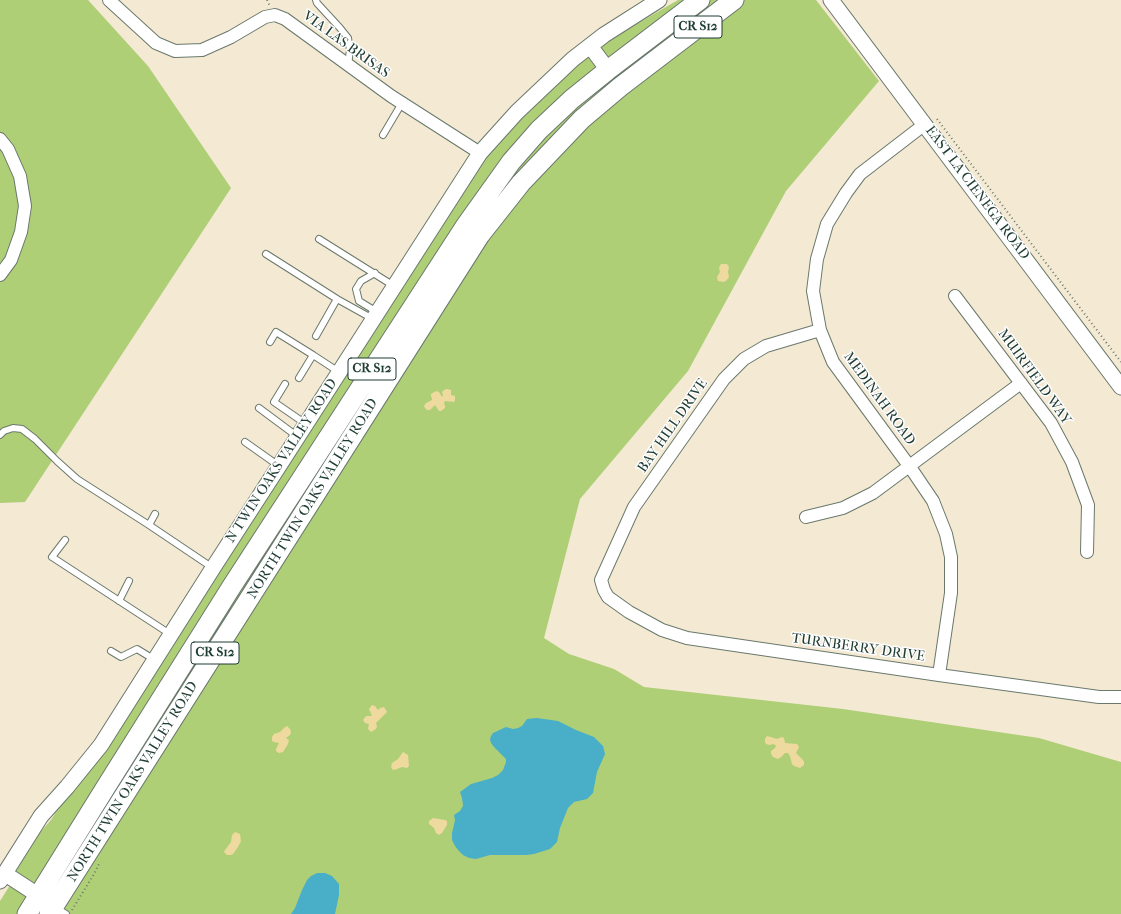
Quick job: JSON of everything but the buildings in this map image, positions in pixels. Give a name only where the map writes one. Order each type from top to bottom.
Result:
[{"type":"main road","name":"NORTH TWIN OAKS VALLEY ROAD","points":[[55,909],[104,790],[232,586],[466,225],[511,162],[539,130],[572,99],[700,0]]},
{"type":"main road","name":"NORTH TWIN OAKS VALLEY ROAD","points":[[27,914],[55,909],[480,235],[521,183],[582,119],[620,86],[734,0]]},
{"type":"main road","points":[[562,139],[578,110],[605,86],[608,80],[608,70],[619,71],[627,69],[646,54],[663,54]]},
{"type":"street","name":"VIA LAS BRISAS","points":[[110,0],[156,44],[175,51],[202,50],[231,37],[265,17],[275,15],[285,19],[402,103],[480,153]]},
{"type":"street","name":"N TWIN OAKS VALLEY ROAD","points":[[1,875],[41,816],[102,745],[213,568],[480,153],[517,112],[573,59],[604,35],[659,0]]},
{"type":"street","name":"EAST LA CIENEGA ROAD","points":[[831,0],[929,119],[1121,387]]},
{"type":"street","points":[[590,46],[608,70]]},
{"type":"street","name":"MEDINAH ROAD","points":[[929,119],[860,174],[846,193],[827,224],[817,259],[813,291],[820,330],[833,362],[910,466],[933,501],[946,534],[951,557],[951,593],[939,675]]},
{"type":"street","points":[[0,138],[8,149],[20,176],[25,206],[21,232],[10,260],[0,275]]},
{"type":"street","name":"MUIRFIELD WAY","points":[[955,296],[1052,423],[1072,462],[1088,505],[1087,552]]},
{"type":"street","name":"BAY HILL DRIVE","points":[[604,590],[601,580],[634,507],[724,379],[744,359],[766,346],[820,330]]},
{"type":"street","points":[[806,517],[843,508],[873,493],[1021,383]]},
{"type":"street","name":"TURNBERRY DRIVE","points":[[604,590],[608,597],[629,612],[662,630],[687,638],[1099,698],[1121,697]]},
{"type":"street","points":[[1,875],[55,909]]},
{"type":"lane","points":[[316,0],[348,38],[350,50],[348,65]]},
{"type":"lane","points":[[383,135],[402,103]]},
{"type":"lane","points":[[319,238],[394,286]]},
{"type":"lane","points":[[266,254],[337,299],[375,316]]},
{"type":"lane","points":[[374,273],[361,281],[356,290],[359,301],[375,316]]},
{"type":"lane","points":[[316,336],[337,299]]},
{"type":"lane","points":[[270,342],[276,332],[339,372]]},
{"type":"lane","points":[[299,378],[313,355]]},
{"type":"lane","points":[[285,384],[274,402],[306,424]]},
{"type":"lane","points":[[259,408],[298,437]]},
{"type":"lane","points":[[0,435],[4,431],[13,428],[22,429],[35,439],[77,479],[213,568]]},
{"type":"lane","points":[[245,442],[279,466]]},
{"type":"lane","points":[[149,525],[155,514]]},
{"type":"lane","points":[[65,540],[52,557],[171,635]]},
{"type":"lane","points":[[119,601],[129,581]]},
{"type":"lane","points":[[111,651],[122,657],[137,649],[155,660]]},
{"type":"path","points":[[929,119],[967,157],[1121,362]]},
{"type":"path","points":[[55,909],[94,874],[103,857]]},
{"type":"green space","points":[[0,0],[88,0],[148,66],[231,188],[25,502],[0,503]]},
{"type":"green space","points":[[678,0],[816,0],[879,81],[786,191],[688,371],[580,499],[544,638],[569,654],[614,669],[644,687],[843,709],[1039,738],[1121,762],[1121,914],[0,914],[0,901],[12,882],[4,873],[51,820],[206,571],[454,181],[583,55]]},
{"type":"sand","points":[[721,264],[727,264],[729,267],[729,277],[723,282],[718,281],[717,277],[720,272],[719,268]]},
{"type":"sand","points":[[447,389],[451,390],[451,395],[455,396],[454,402],[445,401],[445,408],[441,411],[439,411],[435,405],[430,410],[425,408],[424,406],[426,403],[432,400],[431,394],[436,391],[439,392],[442,397],[442,392]]},
{"type":"sand","points":[[372,705],[378,710],[384,707],[387,712],[376,723],[376,729],[371,732],[368,729],[369,724],[365,723],[363,720],[366,716],[372,716],[369,709]]},
{"type":"sand","points":[[287,726],[291,733],[286,738],[289,740],[288,744],[283,752],[279,753],[276,749],[279,743],[272,741],[272,737],[274,734],[280,732]]},
{"type":"sand","points":[[767,736],[777,739],[782,737],[784,738],[785,743],[797,744],[799,747],[796,753],[803,760],[804,765],[800,768],[794,766],[788,753],[785,753],[778,759],[773,757],[771,751],[776,746],[774,744],[766,744],[765,739]]},
{"type":"sand","points":[[403,752],[408,755],[409,766],[407,768],[402,767],[393,770],[391,767],[392,763],[398,759]]},
{"type":"sand","points":[[433,818],[447,821],[447,825],[439,835],[429,824],[429,821]]},
{"type":"sand","points":[[235,832],[240,834],[241,841],[233,854],[227,855],[224,852],[231,842],[232,835]]},
{"type":"water","points":[[537,718],[558,721],[594,737],[603,746],[605,754],[597,772],[593,793],[587,799],[574,802],[568,808],[560,828],[557,842],[550,849],[527,855],[490,855],[476,859],[463,855],[452,840],[455,820],[454,815],[460,811],[463,806],[460,792],[471,784],[498,775],[503,770],[506,759],[491,743],[490,739],[493,733],[506,727],[513,729],[518,728],[522,726],[527,719]]},
{"type":"water","points":[[317,873],[325,873],[332,876],[339,884],[339,895],[335,914],[291,914],[307,880]]}]
